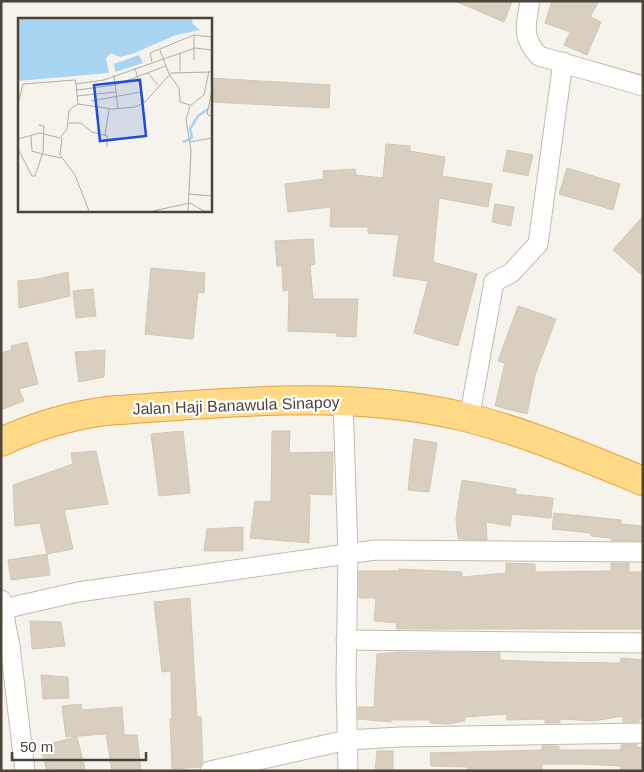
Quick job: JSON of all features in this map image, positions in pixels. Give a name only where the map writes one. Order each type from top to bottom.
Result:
[{"type":"highway","name":"Jalan Haji Banawula Sinapoy","points":[[1,442],[34,427],[80,414],[268,401],[342,400],[424,409],[469,418],[527,436],[643,481]]},
{"type":"street","points":[[530,1],[525,31],[531,48],[539,56],[643,86]]},
{"type":"street","points":[[469,418],[494,282],[511,273],[538,244],[563,62]]},
{"type":"street","points":[[342,400],[348,553],[346,640],[348,771]]},
{"type":"street","points":[[25,771],[10,646],[2,604],[348,553],[400,549],[643,552]]},
{"type":"street","points":[[346,640],[643,642]]},
{"type":"street","points":[[210,771],[347,740],[410,736],[643,733]]},
{"type":"building","points":[[455,1],[512,1],[504,22]]},
{"type":"building","points":[[552,1],[599,1],[590,17],[601,22],[587,55],[564,45],[570,32],[545,23]]},
{"type":"building","points":[[211,78],[330,85],[329,108],[211,102]]},
{"type":"building","points":[[386,144],[410,146],[410,151],[445,157],[442,176],[492,184],[488,207],[439,198],[433,262],[477,274],[458,346],[414,333],[428,281],[393,276],[399,235],[368,233],[368,227],[330,227],[331,207],[288,212],[285,184],[324,179],[323,171],[355,169],[356,175],[383,178]]},
{"type":"building","points":[[507,150],[533,155],[528,176],[503,171]]},
{"type":"building","points":[[567,168],[620,184],[613,210],[559,194]]},
{"type":"building","points":[[495,204],[514,207],[511,226],[492,222]]},
{"type":"building","points":[[643,216],[643,276],[613,250]]},
{"type":"building","points":[[313,239],[315,264],[310,265],[313,299],[358,299],[356,337],[336,336],[337,333],[288,331],[289,290],[283,291],[282,266],[277,266],[275,241]]},
{"type":"building","points":[[151,268],[205,273],[204,293],[198,292],[193,339],[145,334]]},
{"type":"building","points":[[68,272],[70,296],[19,308],[18,281],[38,279]]},
{"type":"building","points":[[93,289],[96,316],[76,318],[73,291]]},
{"type":"building","points":[[518,306],[556,319],[535,375],[527,414],[495,406],[505,363],[498,361]]},
{"type":"building","points":[[27,342],[38,384],[19,389],[24,401],[1,410],[1,353],[12,350],[11,346]]},
{"type":"building","points":[[105,350],[104,377],[79,382],[75,352]]},
{"type":"building","points":[[183,431],[190,493],[159,496],[151,434]]},
{"type":"building","points":[[272,431],[290,431],[289,453],[333,452],[332,495],[310,494],[309,543],[250,538],[255,501],[271,502]]},
{"type":"building","points":[[414,439],[437,443],[429,492],[408,490]]},
{"type":"building","points":[[96,451],[108,504],[64,510],[73,549],[47,554],[40,523],[15,526],[13,485],[73,464],[71,453]]},
{"type":"building","points":[[462,480],[516,489],[515,494],[553,498],[551,518],[512,514],[510,526],[486,522],[487,540],[458,539],[456,519]]},
{"type":"building","points":[[554,513],[621,520],[621,524],[643,526],[643,541],[611,541],[611,538],[591,536],[591,533],[552,529]]},
{"type":"building","points":[[243,527],[243,551],[204,551],[207,529]]},
{"type":"building","points":[[47,554],[50,575],[11,580],[8,560]]},
{"type":"building","points":[[506,563],[535,564],[535,572],[611,571],[611,563],[629,563],[629,572],[643,572],[643,629],[397,629],[396,623],[374,621],[376,598],[359,598],[359,571],[399,571],[399,569],[462,572],[462,577],[506,573]]},
{"type":"building","points":[[190,598],[197,717],[201,717],[203,762],[200,767],[172,769],[171,671],[162,672],[154,602]]},
{"type":"building","points":[[30,621],[61,622],[65,646],[32,649]]},
{"type":"building","points":[[398,652],[500,653],[500,660],[546,662],[620,663],[621,658],[643,660],[643,718],[639,719],[639,722],[623,722],[623,716],[594,721],[560,719],[560,723],[545,723],[545,719],[507,720],[507,714],[465,717],[465,721],[448,724],[430,723],[430,720],[391,720],[391,722],[358,719],[358,707],[374,707],[377,654]]},
{"type":"building","points":[[41,675],[68,677],[69,698],[43,699]]},
{"type":"building","points":[[81,704],[82,710],[122,707],[124,735],[137,735],[141,771],[112,771],[106,734],[66,737],[62,706]]},
{"type":"building","points":[[77,737],[85,769],[47,771],[40,746]]},
{"type":"building","points":[[637,744],[636,747],[643,748],[643,771],[620,771],[621,766],[542,764],[542,771],[468,771],[468,767],[431,766],[430,753],[542,750],[542,746],[559,746],[559,750],[621,750],[621,745]]},
{"type":"building","points":[[377,751],[393,751],[393,771],[375,771]]}]
